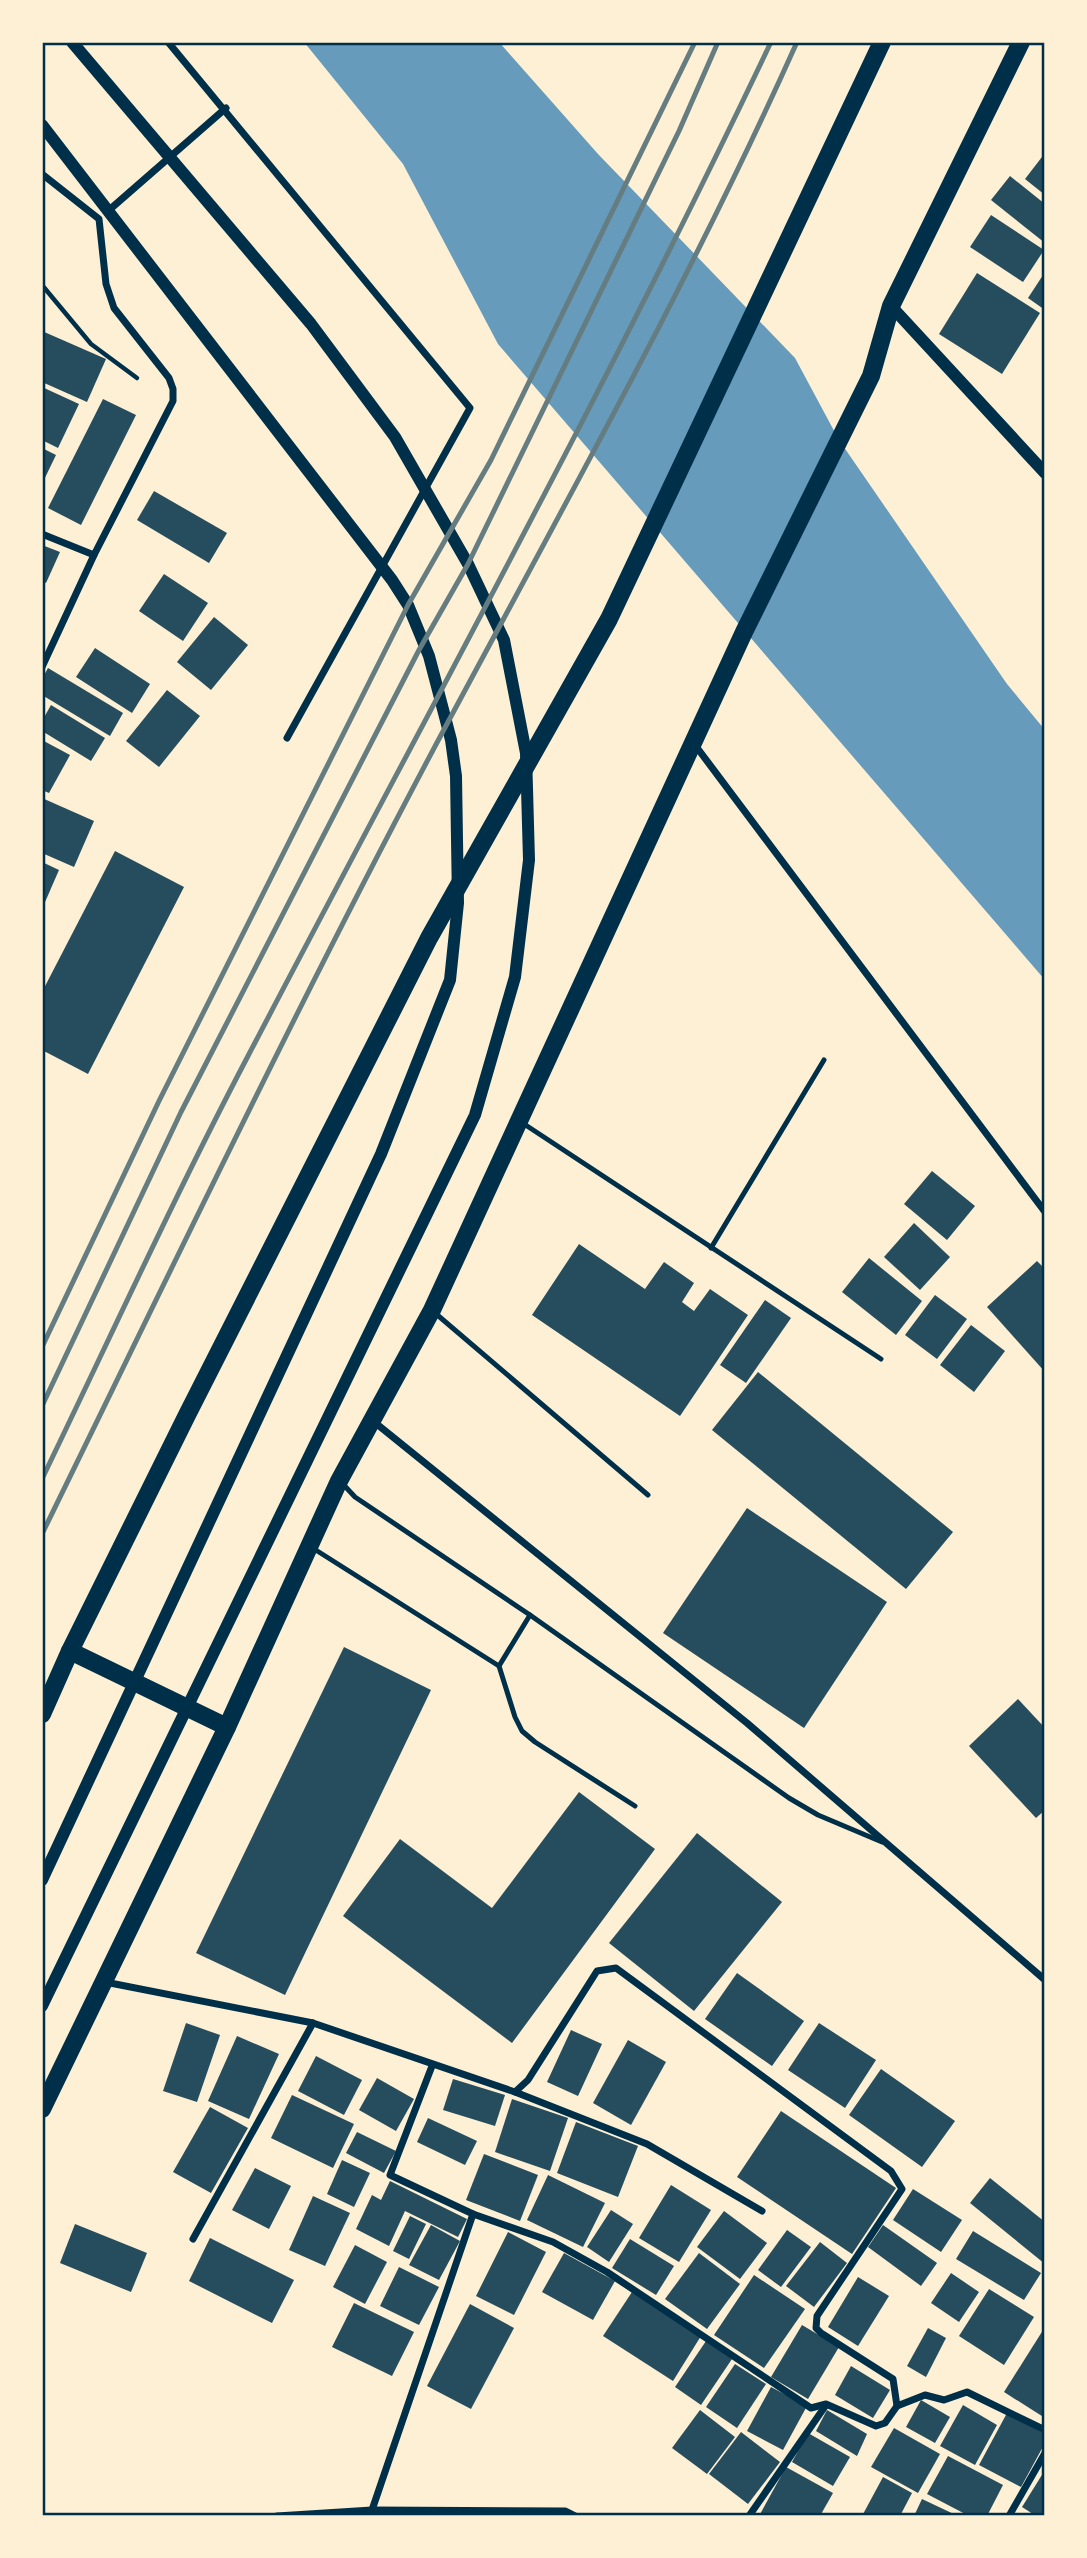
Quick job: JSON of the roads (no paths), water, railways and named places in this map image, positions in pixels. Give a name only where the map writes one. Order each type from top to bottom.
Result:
[{"type":"main road","points":[[42,1714],[70,1651],[429,938],[610,619],[882,42]]},
{"type":"main road","points":[[42,2109],[312,1547],[339,1481],[432,1310],[695,745],[744,632],[871,376],[891,306],[1021,42]]},
{"type":"main road","points":[[70,1651],[226,1727]]},
{"type":"street","points":[[42,2006],[475,1115],[515,977],[529,860],[526,753],[504,640],[468,564],[395,437],[311,324],[72,42]]},
{"type":"street","points":[[168,42],[226,108],[470,408],[287,738]]},
{"type":"street","points":[[99,219],[226,108]]},
{"type":"street","points":[[42,125],[384,568],[408,605],[429,656],[452,740],[456,776],[458,903],[450,980],[381,1154],[42,1880]]},
{"type":"street","points":[[42,174],[99,219],[106,284],[114,308],[169,378],[173,389],[173,401],[94,555],[42,667]]},
{"type":"street","points":[[891,306],[1045,473]]},
{"type":"street","points":[[42,534],[94,555]]},
{"type":"street","points":[[695,745],[1045,1212]]},
{"type":"street","points":[[371,1419],[747,1723],[1045,1980]]},
{"type":"street","points":[[515,2092],[528,2080],[597,1971],[616,1968],[891,2171],[902,2189],[816,2322],[821,2333],[893,2379],[897,2406]]},
{"type":"street","points":[[105,1982],[313,2023],[432,2066],[515,2092],[647,2144],[762,2211]]},
{"type":"street","points":[[193,2239],[313,2023]]},
{"type":"street","points":[[432,2066],[390,2175],[473,2214],[553,2242],[673,2314],[811,2408],[826,2404],[876,2427],[885,2423],[897,2406],[925,2395],[944,2400],[967,2392],[1045,2430]]},
{"type":"street","points":[[372,2510],[473,2214]]},
{"type":"street","points":[[749,2516],[826,2404]]},
{"type":"street","points":[[1009,2516],[1045,2453]]},
{"type":"street","points":[[277,2516],[372,2510],[564,2513],[575,2516]]},
{"type":"lane","points":[[711,1248],[824,1060]]},
{"type":"lane","points":[[520,1121],[881,1359]]},
{"type":"lane","points":[[432,1310],[648,1495]]},
{"type":"lane","points":[[339,1481],[355,1497],[530,1615],[789,1798],[818,1815],[888,1844]]},
{"type":"lane","points":[[312,1547],[499,1666],[522,1731],[635,1806]]},
{"type":"lane","points":[[499,1666],[530,1615]]},
{"type":"water","points":[[304,42],[499,42],[598,154],[795,358],[839,440],[1007,684],[1045,730],[1045,980],[498,344],[403,164]]},
{"type":"railway","points":[[42,1347],[159,1101],[408,605],[491,460],[695,42]]},
{"type":"railway","points":[[42,1406],[181,1112],[419,650],[468,564],[679,131],[718,42]]},
{"type":"railway","points":[[42,1479],[221,1108],[580,425],[771,42]]},
{"type":"railway","points":[[42,1534],[343,923],[673,300],[797,42]]}]
